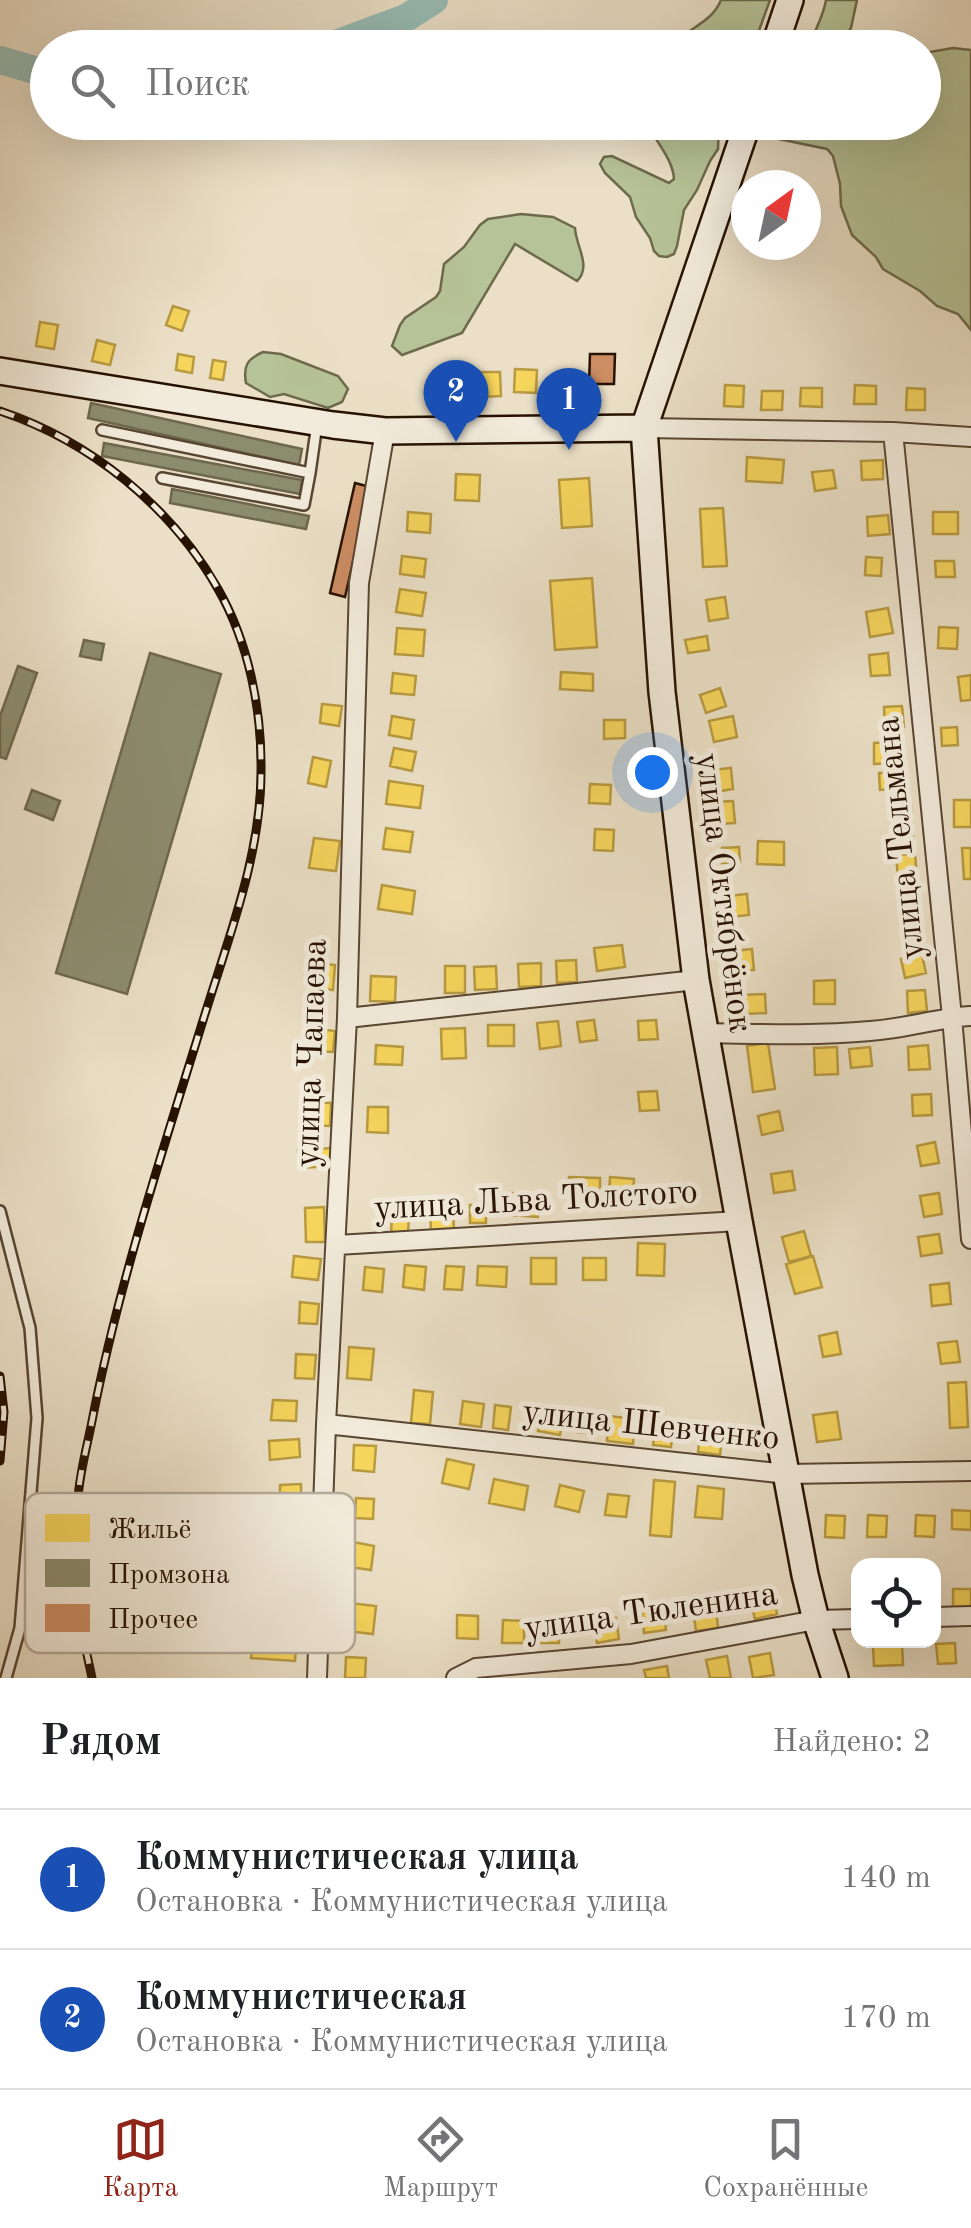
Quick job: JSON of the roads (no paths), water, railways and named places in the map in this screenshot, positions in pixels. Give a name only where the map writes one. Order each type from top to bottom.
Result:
[{"type":"street","points":[[780,30],[790,0]]},
{"type":"street","name":"улица Октябрёнок","points":[[742,140],[644,428],[662,692],[696,980],[805,1575],[835,1678]]},
{"type":"street","points":[[0,370],[385,432],[644,428],[971,437]]},
{"type":"street","name":"улица Чапаева","points":[[324,1493],[347,1018],[360,584],[385,432]]},
{"type":"street","name":"улица Тельмана","points":[[893,432],[961,1017],[971,1239]]},
{"type":"street","points":[[347,1018],[696,980]]},
{"type":"street","points":[[706,1033],[803,1035],[875,1031],[961,1017]]},
{"type":"street","name":"улица Льва Толстого","points":[[337,1245],[738,1222]]},
{"type":"street","name":"улица Шевченко","points":[[326,1424],[787,1474],[971,1471]]},
{"type":"street","points":[[941,1617],[971,1616]]},
{"type":"street","name":"улица Тюленина","points":[[456,1678],[476,1668],[631,1654],[816,1620],[851,1619]]},
{"type":"street","name":"улица Чапаева","points":[[317,1678],[318,1653]]},
{"type":"lane","points":[[162,478],[304,505],[318,422]]},
{"type":"lane","points":[[102,430],[310,474]]},
{"type":"lane","points":[[0,1211],[30,1328],[36,1418],[30,1493]]},
{"type":"lane","points":[[6,1678],[20,1628],[25,1562]]},
{"type":"waterway","points":[[374,30],[406,18],[434,0]]},
{"type":"waterway","points":[[0,60],[30,69]]},
{"type":"railway","points":[[0,411],[33,424],[96,459],[125,480],[177,530],[229,610],[245,655],[259,725],[260,803],[250,864],[129,1264],[79,1493]]},
{"type":"railway","points":[[0,1376],[4,1412],[0,1461]]},
{"type":"railway","points":[[87,1653],[92,1678]]},
{"type":"place","name":"Коммунистическая","points":[[456,442]]},
{"type":"place","name":"Коммунистическая улица","points":[[569,450]]}]
